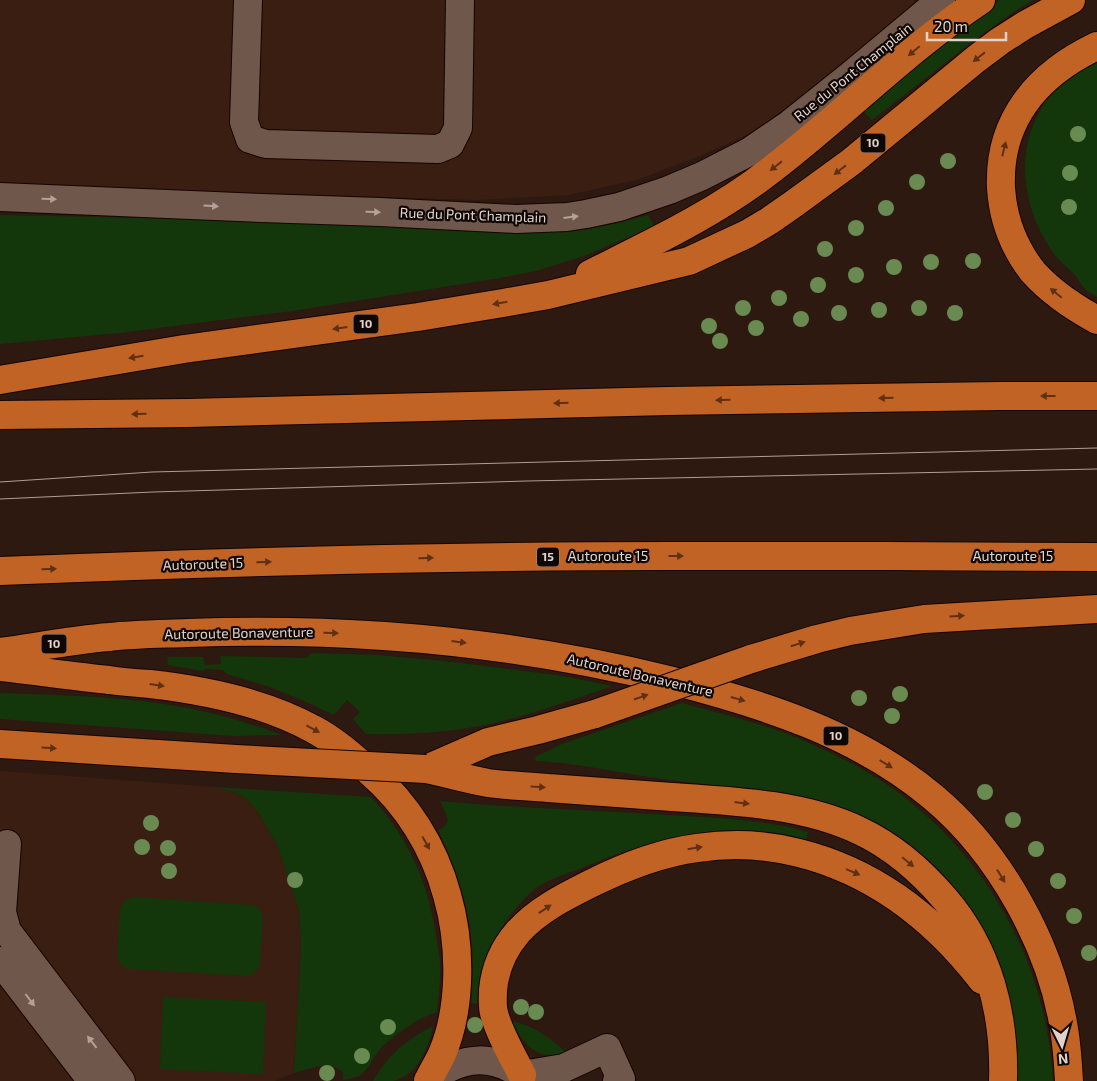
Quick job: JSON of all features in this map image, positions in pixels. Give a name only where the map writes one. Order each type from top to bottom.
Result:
[{"type":"highway","points":[[548,295],[674,232],[706,214],[743,189],[785,159],[927,40],[981,0]]},
{"type":"highway","name":"10","points":[[0,380],[184,350],[418,317],[548,295],[689,261],[747,234],[769,221],[819,186],[1000,41],[1071,0]]},
{"type":"highway","points":[[1097,46],[1068,62],[1044,81],[1022,106],[1008,134],[1000,171],[1002,201],[1015,244],[1034,272],[1053,291],[1077,309],[1097,320]]},
{"type":"highway","points":[[0,415],[197,413],[658,401],[1097,396]]},
{"type":"highway","name":"Autoroute 15","points":[[0,571],[298,561],[546,557],[1097,557]]},
{"type":"highway","points":[[426,769],[488,742],[595,714],[751,659],[817,638],[875,626],[924,619],[1097,609]]},
{"type":"highway","name":"Autoroute Bonaventure","points":[[0,652],[108,637],[228,631],[350,633],[410,637],[484,645],[613,667],[742,700],[797,719],[838,737],[902,773],[935,798],[977,841],[1011,890],[1042,951],[1055,990],[1064,1028],[1069,1081]]},
{"type":"highway","points":[[0,667],[192,690],[260,707],[287,717],[335,742],[378,778],[408,812],[437,864],[450,904],[453,922],[457,970],[454,1009],[442,1054],[428,1081]]},
{"type":"highway","points":[[0,744],[426,769],[490,783],[720,800],[804,812],[834,820],[852,827],[885,845],[909,862],[931,882],[957,914],[975,942],[987,970],[995,998],[1002,1043],[1003,1081]]},
{"type":"highway","points":[[526,1078],[502,1034],[494,1011],[493,990],[495,978],[498,966],[510,942],[542,910],[584,887],[633,864],[697,848],[740,844],[781,849],[814,857],[863,876],[899,898],[944,936],[995,998]]},
{"type":"street","points":[[248,0],[244,122],[250,139],[266,144],[438,149],[450,144],[458,128],[460,0]]},
{"type":"street","name":"Rue du Pont Champlain","points":[[0,197],[516,219],[546,219],[586,214],[619,207],[669,190],[702,176],[749,152],[790,124],[941,0]]},
{"type":"street","points":[[7,844],[2,912],[7,931],[121,1081]]},
{"type":"street","points":[[0,961],[92,1081]]},
{"type":"street","points":[[428,1081],[451,1067],[473,1061],[496,1062],[514,1069],[526,1078],[564,1068],[607,1048],[621,1080],[617,1081]]},
{"type":"shaded area","points":[[0,0],[914,0],[913,7],[766,126],[700,156],[640,179],[569,195],[477,200],[0,185]]},
{"type":"shaded area","points":[[0,771],[215,787],[247,799],[258,812],[278,847],[299,912],[301,944],[294,1073],[274,1081],[0,1081]]},
{"type":"green space","points":[[1000,0],[1033,0],[981,35],[872,120],[862,110],[978,15]]},
{"type":"green space","points":[[1097,62],[1097,297],[1084,288],[1075,275],[1054,254],[1039,228],[1029,201],[1025,173],[1027,146],[1035,120],[1049,97],[1070,78]]},
{"type":"green space","points":[[0,215],[304,221],[559,232],[584,230],[648,215],[654,225],[584,256],[536,271],[500,278],[292,311],[120,333],[0,344]]},
{"type":"green space","points":[[312,653],[378,655],[444,661],[563,676],[612,686],[533,713],[489,724],[437,732],[366,734],[353,719],[360,712],[347,700],[334,715],[270,687],[227,674],[223,670],[205,669],[203,671],[168,665],[167,657],[203,657],[205,665],[221,664],[220,656],[306,658]]},
{"type":"green space","points":[[0,693],[144,701],[224,716],[282,735],[234,736],[0,719]]},
{"type":"green space","points":[[682,703],[780,731],[837,756],[886,784],[940,828],[967,858],[991,891],[1011,926],[1027,962],[1040,1001],[1049,1040],[1053,1081],[1016,1081],[1016,1045],[1012,1010],[1003,977],[991,945],[974,915],[955,888],[932,863],[906,841],[877,824],[845,810],[802,798],[654,778],[570,764],[536,761],[535,757],[562,744]]},
{"type":"green space","points":[[215,787],[371,797],[396,828],[406,844],[422,879],[432,916],[440,964],[437,1012],[407,1027],[394,1037],[381,1048],[366,1070],[359,1076],[343,1080],[343,1073],[338,1069],[326,1066],[294,1073],[301,944],[299,912],[278,847],[258,812],[247,799]]},
{"type":"green space","points":[[440,801],[739,820],[774,824],[808,832],[806,840],[741,831],[712,832],[674,837],[620,853],[544,883],[531,892],[515,909],[494,940],[481,970],[477,1004],[471,1003],[473,957],[468,914],[456,872],[438,830],[443,828],[448,821]]},
{"type":"green space","points":[[134,897],[252,905],[257,907],[263,919],[259,967],[255,972],[246,976],[129,969],[124,967],[117,956],[120,909],[125,901]]},
{"type":"green space","points":[[163,997],[266,1002],[263,1074],[160,1069]]},
{"type":"green space","points":[[512,1021],[541,1033],[565,1052],[547,1055],[532,1049],[521,1037]]},
{"type":"green space","points":[[433,1026],[425,1052],[409,1073],[393,1081],[373,1081],[398,1049]]},
{"type":"tram line","points":[[0,482],[152,472],[1097,448]]},
{"type":"tram line","points":[[0,499],[153,492],[527,481],[1097,469]]}]
